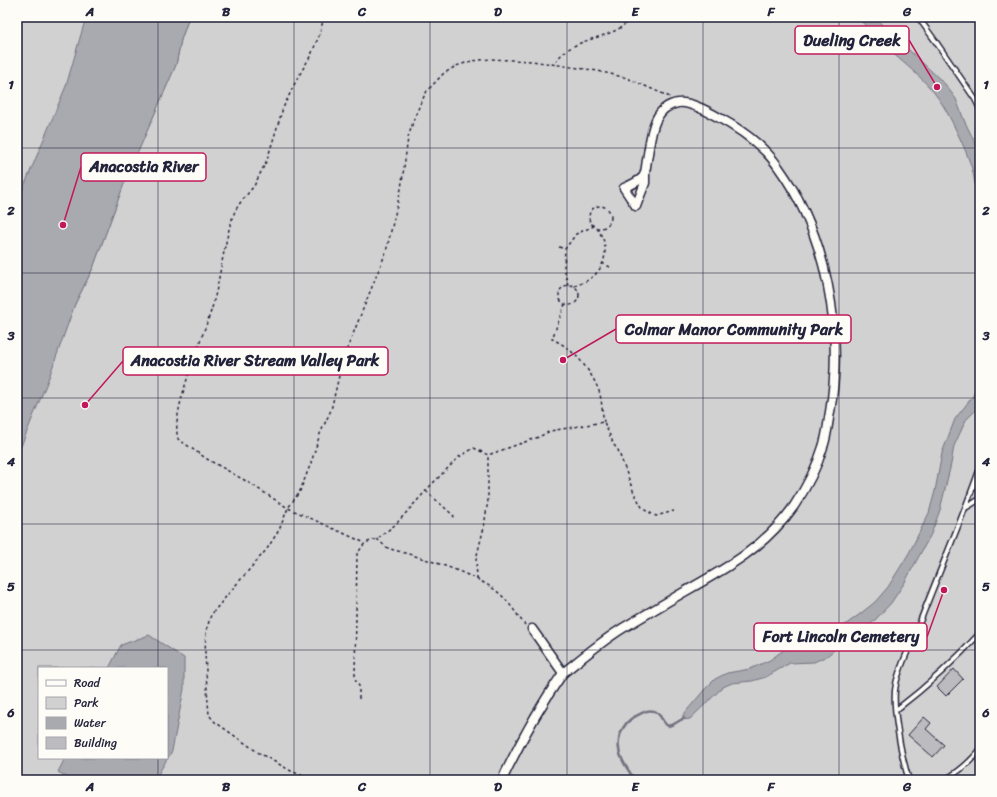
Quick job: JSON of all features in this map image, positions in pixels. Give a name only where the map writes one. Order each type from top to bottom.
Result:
[{"type":"street","points":[[502,780],[536,713],[563,673],[600,643],[622,628],[733,563],[762,542],[794,506],[805,488],[824,445],[832,398],[835,368],[833,324],[824,270],[809,221],[799,198],[778,166],[754,141],[743,132],[724,120],[693,105],[681,102],[669,105],[659,114],[654,125],[645,175]]},
{"type":"street","points":[[532,629],[563,673]]},
{"type":"lane","points":[[918,17],[975,99],[980,109]]},
{"type":"lane","points":[[909,780],[904,765],[896,710],[895,685],[980,468]]},
{"type":"lane","points":[[966,507],[980,499]]},
{"type":"lane","points":[[896,710],[924,688],[980,633]]},
{"type":"lane","points":[[944,780],[952,776],[967,764],[980,750]]},
{"type":"path","points":[[324,17],[319,36],[311,55],[283,108],[267,160],[254,186],[235,210],[212,308],[182,397],[178,413],[176,433],[178,439],[207,459],[246,481],[288,508],[365,543]]},
{"type":"path","points":[[556,63],[565,51],[592,38],[621,28],[628,22],[630,17]]},
{"type":"path","points":[[314,780],[292,771],[259,753],[215,722],[210,715],[206,690],[206,631],[211,615],[267,549],[279,530],[288,508],[300,491],[320,434],[331,410],[343,359],[386,252],[401,189],[408,138],[414,119],[427,91],[443,74],[456,66],[472,61],[506,59],[556,63],[627,78],[681,102]]},
{"type":"path","points":[[574,286],[579,295],[577,301],[572,304],[565,304],[560,300],[558,294],[562,288],[568,285],[574,286],[585,283],[595,276],[605,256],[604,240],[597,228],[590,221],[592,211],[598,207],[604,208],[610,212],[611,219],[607,226],[597,228]]},
{"type":"path","points":[[568,285],[564,267],[565,249],[576,234],[594,226]]},
{"type":"path","points":[[559,247],[565,249]]},
{"type":"path","points":[[602,263],[610,267]]},
{"type":"path","points":[[565,304],[552,339],[570,350],[579,359],[588,371],[599,391],[604,422],[620,455],[634,493],[643,509],[656,516],[674,511]]},
{"type":"path","points":[[359,699],[359,686],[356,682],[355,676],[357,554],[365,543],[378,539],[396,524],[425,491],[459,457],[474,448],[488,455],[539,437],[550,430],[604,422]]},
{"type":"path","points":[[477,579],[476,559],[484,526],[488,500],[488,455]]},
{"type":"path","points":[[425,491],[454,516],[453,518]]},
{"type":"path","points":[[378,539],[390,549],[438,564],[477,579],[500,594],[526,626],[532,629]]},
{"type":"green space","points":[[17,17],[124,17],[17,287]]},
{"type":"green space","points":[[189,17],[980,17],[980,780],[17,780],[17,453],[75,304],[93,268],[124,183],[176,65],[181,40]]},
{"type":"water","points":[[86,17],[189,17],[181,40],[176,65],[124,184],[93,268],[75,304],[48,380],[17,456],[17,203],[66,86]]},
{"type":"water","points":[[857,17],[874,17],[945,84],[956,99],[964,120],[980,153],[980,202],[968,156],[944,107],[931,88],[889,50]]},
{"type":"water","points":[[980,367],[980,406],[966,420],[954,446],[940,510],[931,534],[905,582],[891,603],[862,632],[840,645],[827,656],[814,662],[790,663],[766,677],[752,681],[732,683],[723,687],[690,719],[682,720],[683,715],[715,679],[727,673],[750,669],[770,660],[809,634],[845,625],[875,602],[888,587],[909,553],[929,513],[935,491],[942,453],[955,419],[973,396],[978,381]]},
{"type":"water","points":[[149,635],[184,658],[184,689],[172,751],[168,758],[168,667],[110,667],[121,645]]},
{"type":"water","points":[[64,759],[167,759],[157,776],[115,780],[73,780],[58,772]]},
{"type":"building","points":[[954,669],[963,679],[946,696],[937,687]]},
{"type":"building","points":[[924,717],[931,723],[926,729],[944,745],[933,757],[908,735]]},
{"type":"waterway","points":[[635,780],[623,762],[619,747],[620,734],[626,723],[636,716],[649,711],[656,712],[668,726],[684,718]]},
{"type":"place","name":"Dueling Creek","points":[[937,87]]},
{"type":"place","name":"Anacostia River","points":[[63,225]]},
{"type":"place","name":"Colmar Manor Community Park","points":[[563,360]]},
{"type":"place","name":"Anacostia River Stream Valley Park","points":[[85,405]]},
{"type":"place","name":"Fort Lincoln Cemetery","points":[[944,590]]}]
